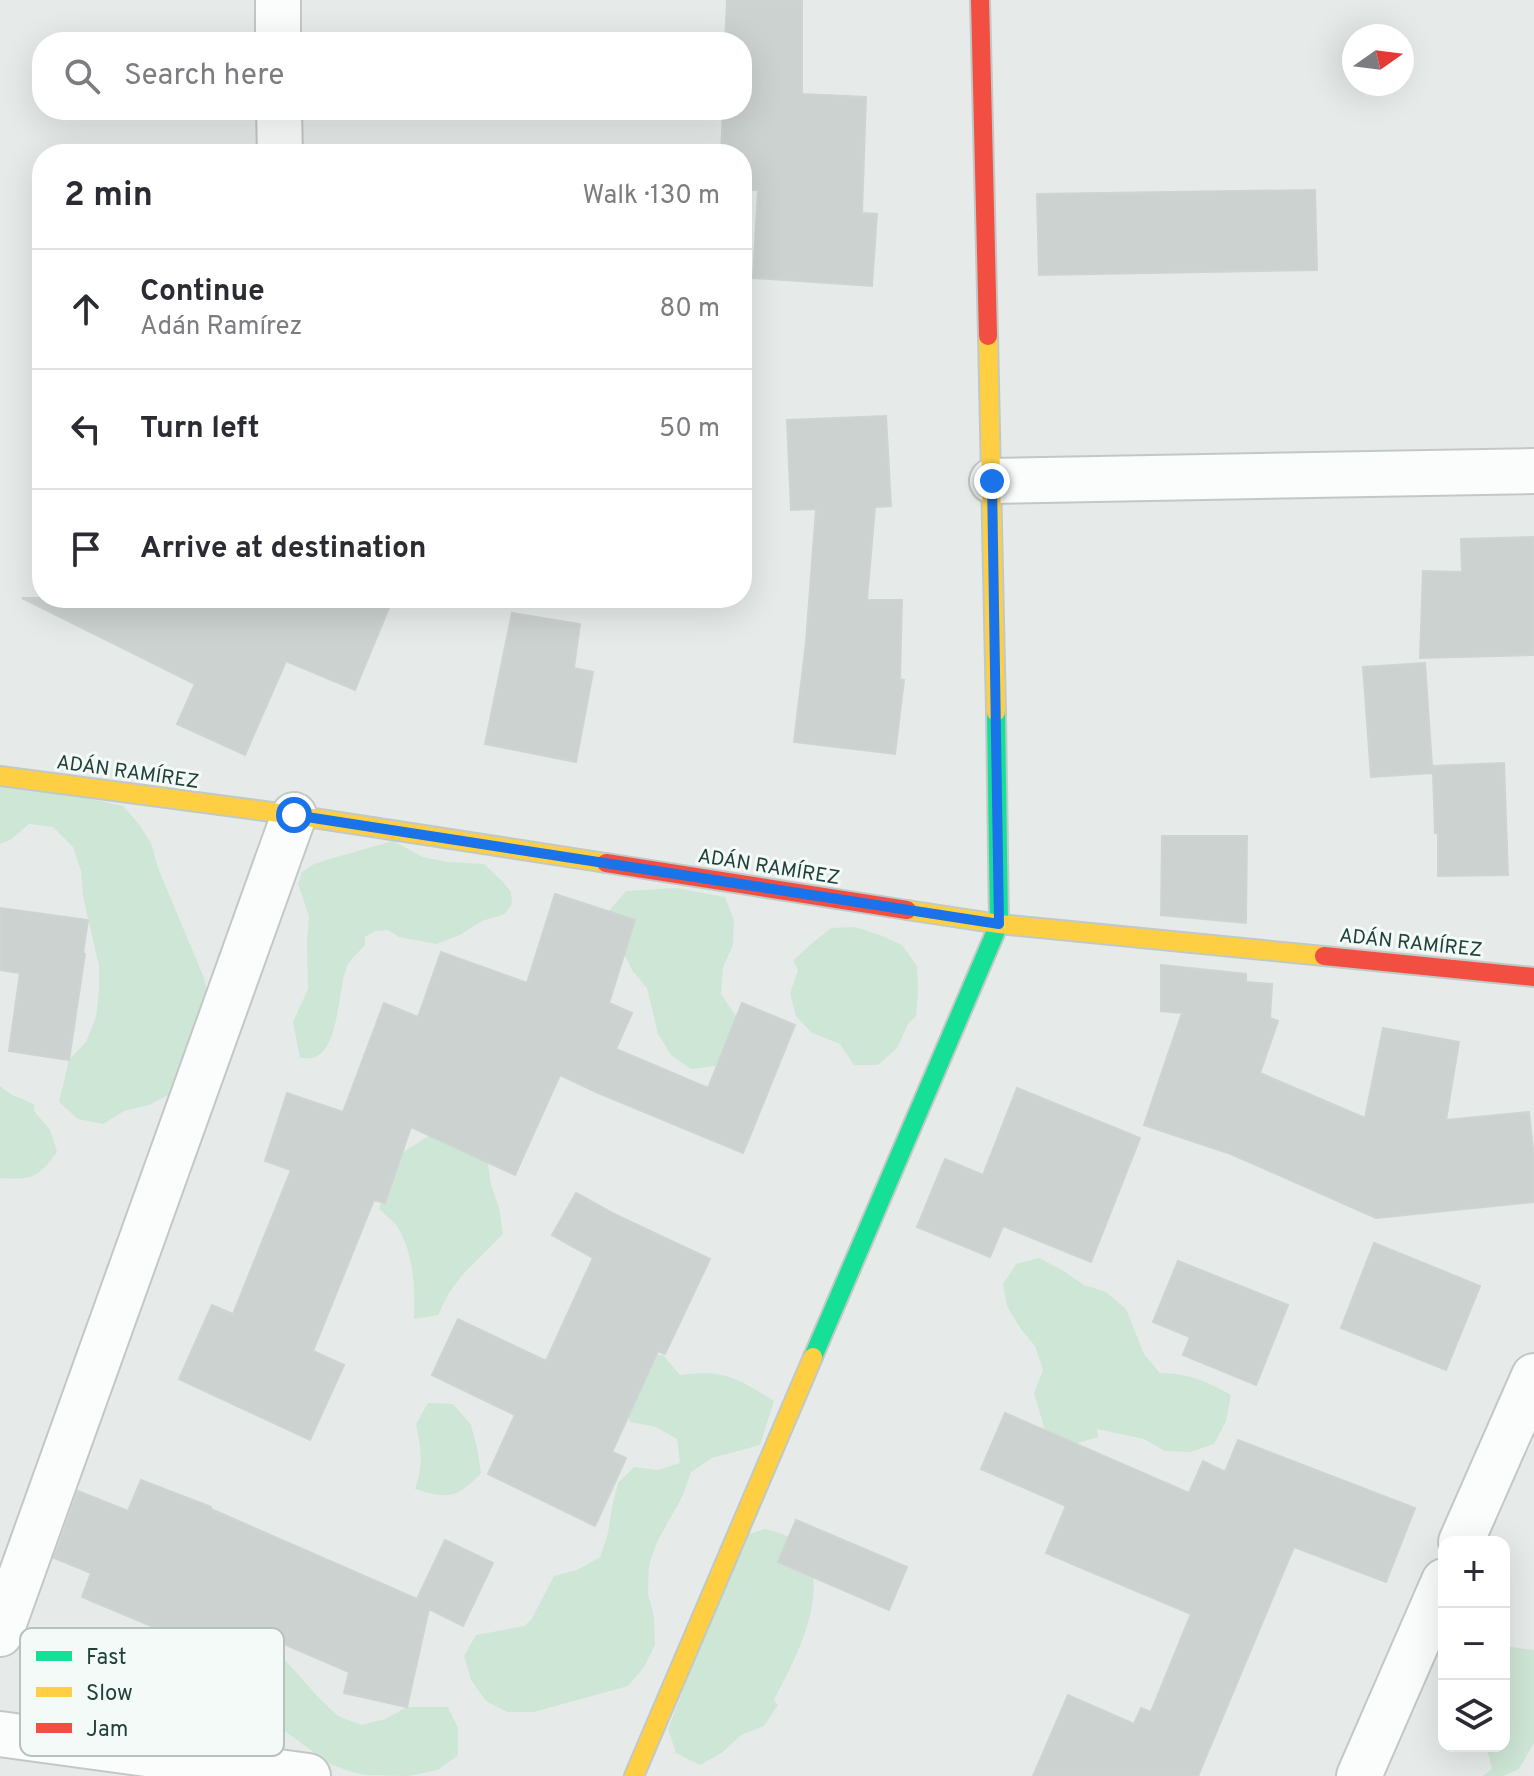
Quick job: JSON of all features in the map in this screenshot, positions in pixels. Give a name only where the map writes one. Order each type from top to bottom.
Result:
[{"type":"street","points":[[278,0],[278,32]]},
{"type":"street","points":[[634,1776],[999,924],[980,0]]},
{"type":"street","points":[[279,120],[280,144]]},
{"type":"street","points":[[992,481],[1534,471]]},
{"type":"street","name":"ADÁN RAMÍREZ","points":[[0,776],[294,815],[999,924],[1534,977]]},
{"type":"street","points":[[0,1634],[294,815]]},
{"type":"street","points":[[1464,1536],[1534,1376]]},
{"type":"street","points":[[1359,1776],[1438,1595]]},
{"type":"street","points":[[0,1734],[20,1737]]},
{"type":"street","points":[[161,1756],[308,1776]]},
{"type":"green space","points":[[0,779],[123,806],[151,843],[158,868],[204,978],[210,1002],[172,1093],[149,1105],[124,1111],[103,1124],[78,1119],[59,1102],[69,1060],[86,1042],[96,1017],[99,991],[99,966],[83,896],[81,871],[73,847],[53,827],[29,824],[0,844]]},
{"type":"green space","points":[[393,841],[423,857],[484,864],[511,892],[512,904],[505,914],[482,921],[460,935],[436,944],[399,937],[388,930],[375,931],[365,937],[365,945],[348,964],[344,974],[329,1043],[313,1058],[300,1058],[293,1022],[308,989],[309,916],[298,884],[302,872],[323,861]]},
{"type":"green space","points":[[676,888],[725,897],[734,920],[733,945],[723,967],[721,994],[750,1036],[737,1058],[715,1066],[691,1069],[671,1055],[658,1034],[647,988],[632,970],[620,947],[605,934],[610,910],[626,891]]},
{"type":"green space","points":[[855,927],[902,945],[917,966],[916,1016],[908,1024],[897,1048],[878,1065],[854,1065],[840,1044],[812,1033],[796,1016],[790,993],[798,970],[793,961],[831,928]]},
{"type":"green space","points":[[0,1086],[34,1104],[34,1111],[50,1130],[57,1152],[45,1167],[27,1178],[0,1178]]},
{"type":"green space","points":[[448,1122],[487,1158],[503,1234],[465,1272],[450,1291],[438,1315],[414,1319],[414,1283],[407,1248],[397,1226],[379,1209],[389,1162]]},
{"type":"green space","points":[[1039,1258],[1084,1285],[1106,1292],[1126,1309],[1144,1354],[1160,1373],[1197,1379],[1231,1395],[1226,1421],[1214,1444],[1191,1452],[1165,1451],[1144,1439],[1097,1429],[1098,1437],[1075,1444],[1048,1441],[1034,1393],[1043,1370],[1035,1346],[1007,1306],[1003,1284],[1016,1264]]},
{"type":"green space","points":[[663,1355],[680,1375],[708,1373],[730,1377],[774,1401],[760,1445],[712,1458],[691,1472],[649,1565],[648,1593],[654,1617],[655,1645],[644,1667],[628,1686],[534,1712],[507,1712],[486,1701],[471,1680],[464,1656],[476,1635],[524,1626],[531,1620],[554,1576],[577,1570],[600,1557],[618,1483],[634,1467],[658,1470],[680,1463],[677,1439],[656,1427],[630,1422],[623,1398],[639,1356]]},
{"type":"green space","points":[[428,1403],[453,1404],[471,1425],[481,1473],[458,1492],[444,1495],[415,1489],[421,1457],[416,1424]]},
{"type":"green space","points":[[765,1529],[788,1537],[804,1553],[812,1572],[814,1593],[810,1616],[803,1639],[774,1700],[778,1705],[764,1726],[741,1735],[723,1752],[700,1765],[676,1753],[668,1729],[742,1536]]},
{"type":"green space","points":[[1510,1647],[1534,1650],[1534,1743],[1519,1769],[1503,1776],[1483,1776],[1492,1769],[1488,1752],[1510,1752]]},
{"type":"green space","points":[[284,1660],[338,1716],[362,1725],[385,1719],[407,1707],[448,1707],[458,1728],[458,1755],[438,1770],[408,1776],[365,1775],[330,1764],[284,1730]]},
{"type":"building","points":[[727,0],[802,0],[802,94],[866,97],[862,213],[877,214],[872,286],[753,278],[758,190],[752,190],[752,144],[721,144],[723,120],[752,120],[752,32],[725,32]]},
{"type":"building","points":[[1315,190],[1317,270],[1039,275],[1037,194]]},
{"type":"building","points":[[886,416],[891,506],[875,507],[867,600],[902,600],[900,679],[904,680],[895,754],[794,742],[806,642],[816,509],[791,510],[787,420]]},
{"type":"building","points":[[1534,537],[1534,655],[1420,658],[1423,571],[1462,572],[1461,539]]},
{"type":"building","points":[[42,608],[389,608],[355,690],[286,661],[245,755],[177,724],[195,684]]},
{"type":"building","points":[[512,613],[580,624],[574,668],[593,672],[576,762],[485,744]]},
{"type":"building","points":[[1425,663],[1432,766],[1504,763],[1508,875],[1438,876],[1433,773],[1371,777],[1363,667]]},
{"type":"building","points":[[1162,836],[1247,836],[1246,923],[1161,915]]},
{"type":"building","points":[[555,894],[635,920],[609,1003],[632,1013],[616,1049],[708,1088],[742,1003],[795,1025],[743,1153],[560,1075],[515,1175],[411,1127],[385,1203],[374,1200],[313,1351],[344,1365],[310,1440],[179,1379],[212,1305],[233,1314],[291,1170],[265,1161],[287,1093],[343,1112],[384,1003],[418,1017],[441,952],[527,983]]},
{"type":"building","points":[[0,908],[88,920],[69,1060],[9,1051],[20,973],[0,970]]},
{"type":"building","points":[[1161,965],[1246,974],[1246,982],[1272,984],[1270,1018],[1278,1021],[1260,1073],[1365,1118],[1383,1028],[1459,1042],[1446,1120],[1529,1112],[1534,1158],[1534,1202],[1376,1218],[1231,1154],[1144,1125],[1182,1013],[1161,1011]]},
{"type":"building","points":[[1017,1088],[1140,1138],[1091,1262],[1003,1226],[990,1257],[917,1227],[945,1159],[983,1175]]},
{"type":"building","points":[[576,1193],[710,1259],[665,1354],[658,1351],[612,1452],[626,1458],[595,1526],[488,1474],[515,1415],[432,1375],[458,1319],[546,1361],[593,1258],[552,1235]]},
{"type":"building","points":[[1374,1243],[1480,1286],[1446,1370],[1341,1328]]},
{"type":"building","points":[[1178,1261],[1288,1305],[1256,1385],[1183,1355],[1190,1337],[1153,1322]]},
{"type":"building","points":[[1005,1413],[1189,1493],[1203,1461],[1225,1472],[1238,1440],[1415,1508],[1386,1582],[1294,1547],[1198,1776],[1033,1776],[1068,1695],[1134,1724],[1141,1708],[1151,1712],[1191,1614],[1046,1553],[1066,1506],[981,1469]]},
{"type":"building","points":[[141,1480],[211,1507],[417,1599],[445,1540],[493,1563],[463,1626],[429,1609],[407,1707],[344,1693],[349,1672],[284,1644],[284,1628],[156,1628],[82,1597],[91,1573],[54,1558],[78,1491],[128,1511]]},
{"type":"building","points":[[796,1520],[907,1567],[889,1610],[778,1562]]},
{"type":"traffic: fast","points":[[813,1357],[999,924],[996,712]]},
{"type":"traffic: slow","points":[[988,336],[996,712]]},
{"type":"traffic: slow","points":[[0,776],[294,815],[606,863]]},
{"type":"traffic: slow","points":[[907,910],[999,924],[1324,956]]},
{"type":"traffic: slow","points":[[634,1776],[813,1357]]},
{"type":"traffic: jam","points":[[980,0],[988,336]]},
{"type":"traffic: jam","points":[[606,863],[907,910]]},
{"type":"traffic: jam","points":[[1324,956],[1534,977]]},
{"type":"route","points":[[294,815],[999,924],[992,481]]}]
